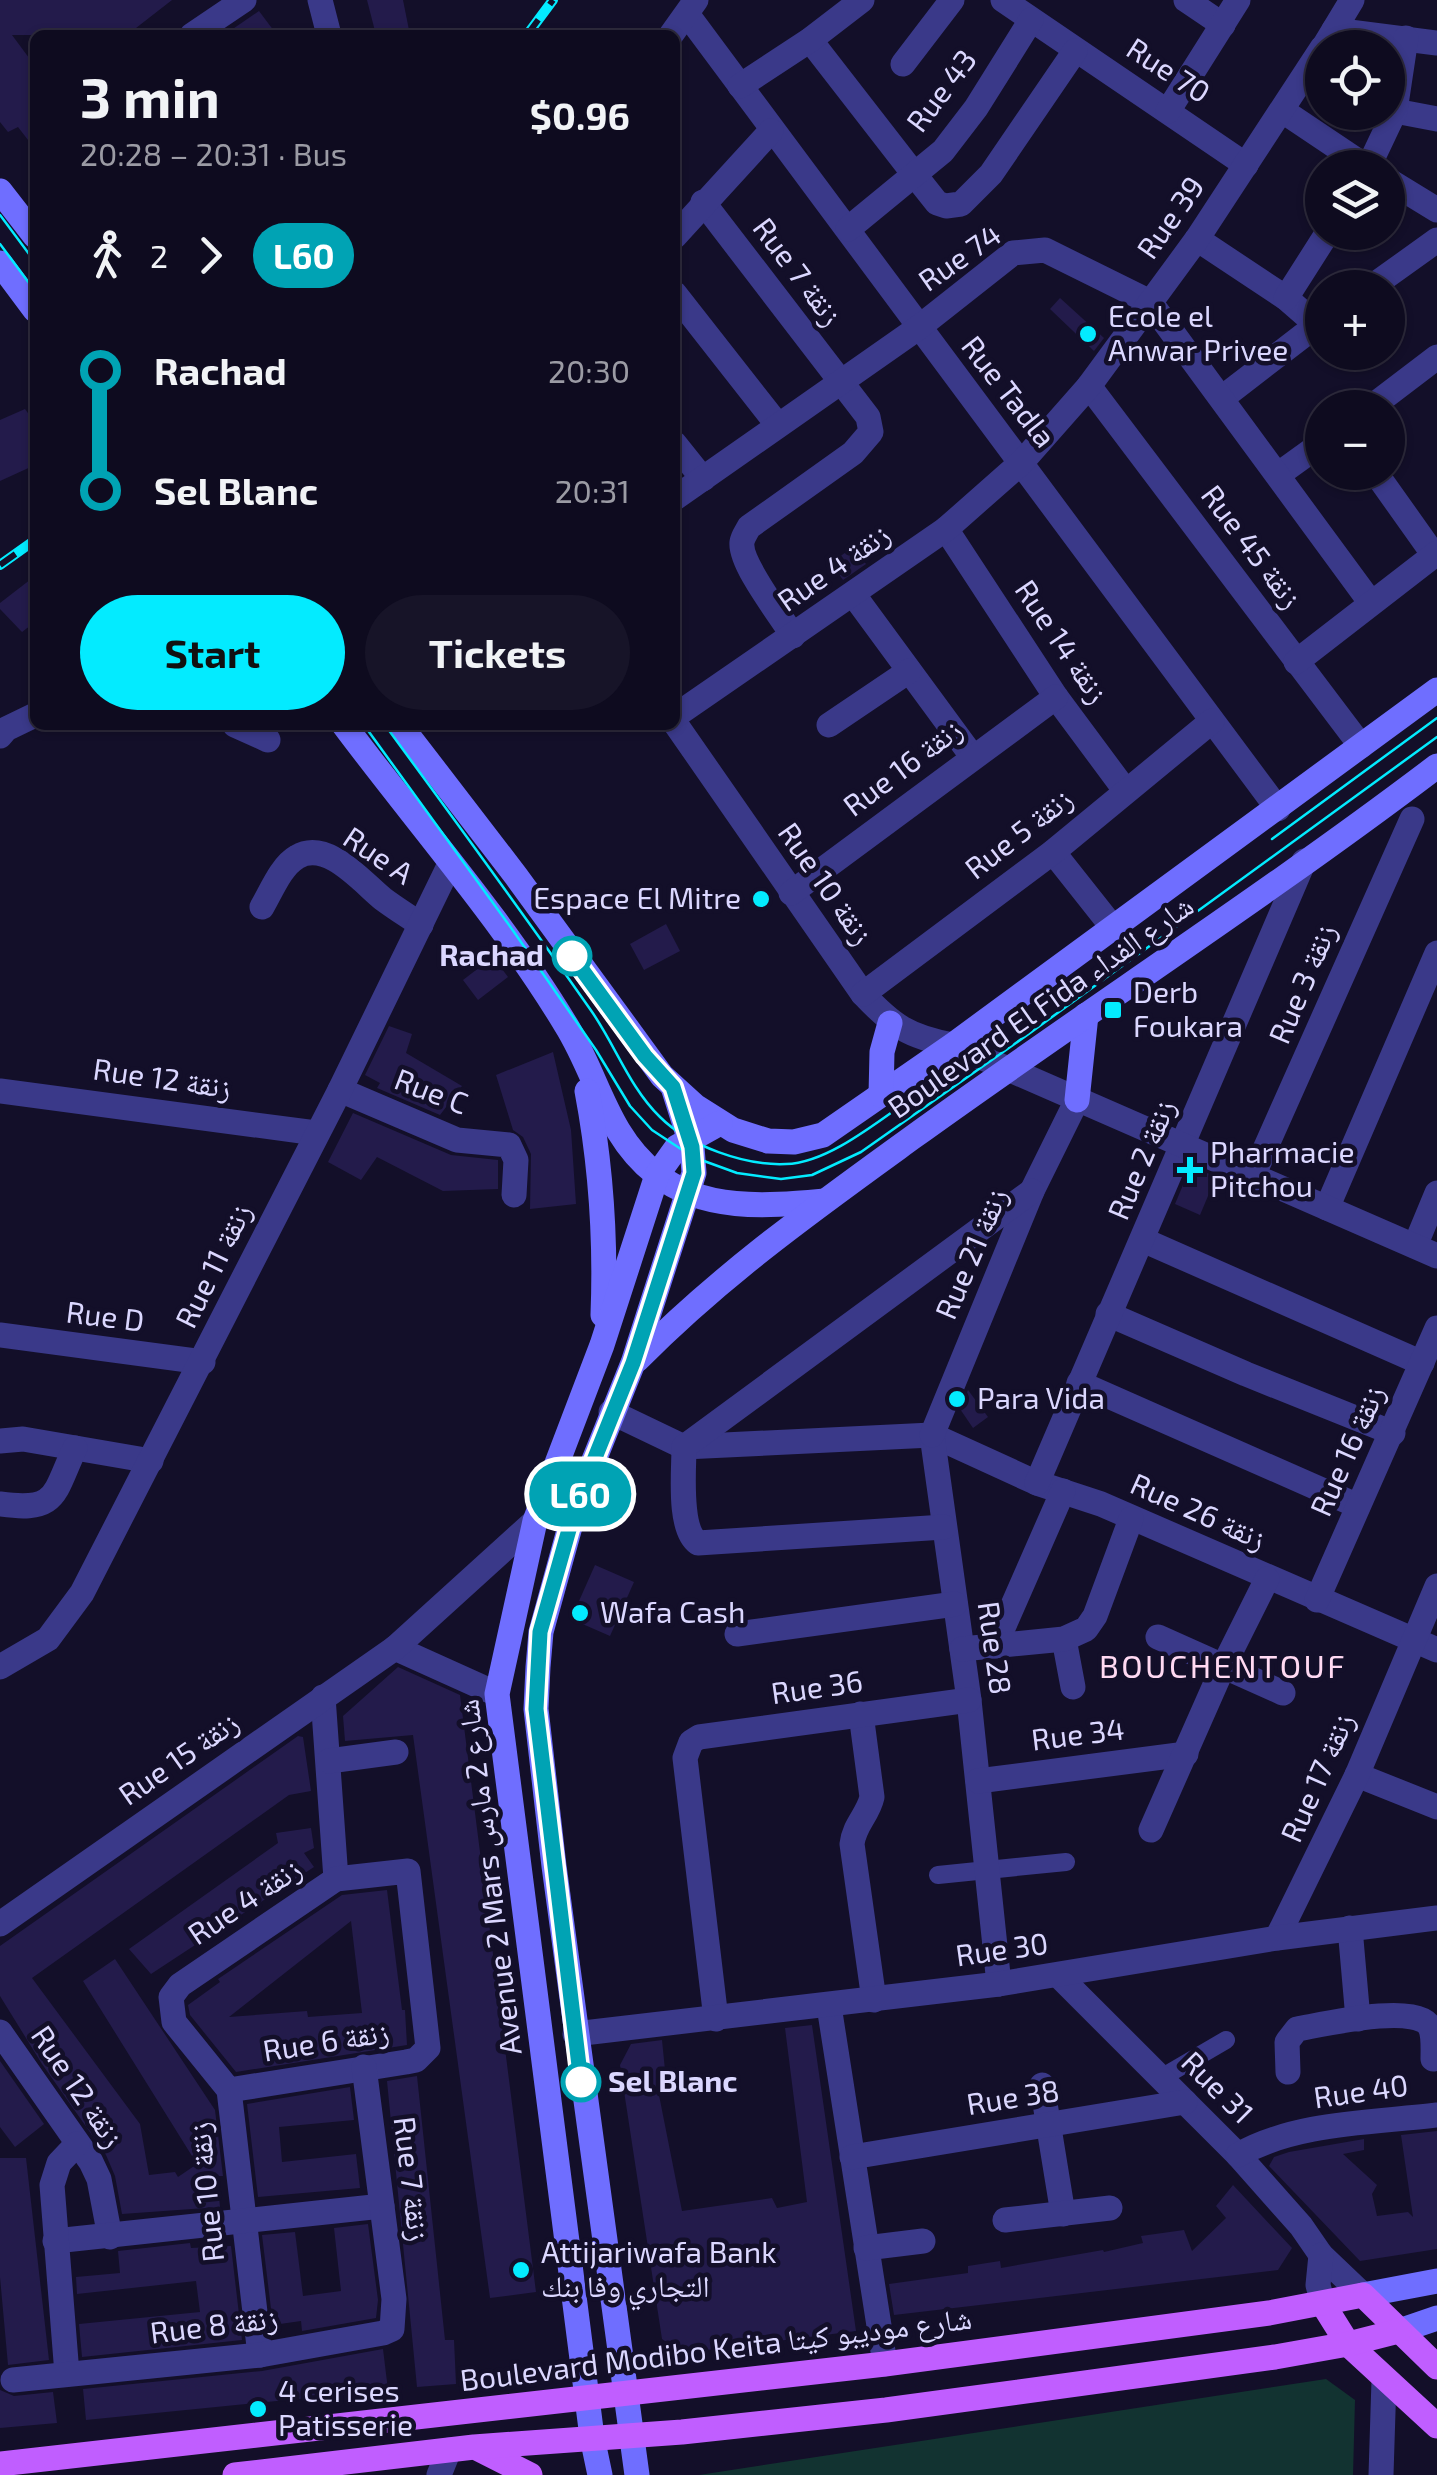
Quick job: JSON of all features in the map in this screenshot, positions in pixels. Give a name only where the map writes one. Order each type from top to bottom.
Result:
[{"type":"main road","points":[[0,190],[30,229]]},
{"type":"main road","points":[[0,263],[30,303]]},
{"type":"main road","name":"Boulevard El Fida شارع الفداء","points":[[673,1087],[720,1123],[768,1141],[794,1142],[822,1134],[1114,929],[1437,690]]},
{"type":"main road","points":[[348,730],[569,1028],[613,1126],[632,1152],[657,1175],[688,1193],[748,1206],[824,1201]]},
{"type":"main road","points":[[404,730],[516,876],[645,1056],[673,1087],[690,1139],[694,1173],[688,1193],[633,1363],[576,1505],[555,1573],[540,1632],[536,1709],[575,2034],[636,2475]]},
{"type":"main road","name":"Boulevard El Fida شارع الفداء","points":[[633,1363],[704,1294],[824,1201],[1437,766]]},
{"type":"main road","points":[[1077,1100],[1086,1015]]},
{"type":"main road","points":[[880,1096],[882,1052],[890,1024]]},
{"type":"main road","points":[[580,1054],[596,1139],[606,1253],[602,1345]]},
{"type":"main road","points":[[657,1175],[665,1160],[690,1139],[720,1123]]},
{"type":"main road","name":"Avenue 2 Mars شارع 2 مارس","points":[[600,2475],[497,1694],[535,1521],[602,1345],[657,1175]]},
{"type":"main road","name":"Boulevard Modibo Keita شارع موديبو كيتا","points":[[0,2464],[885,2364],[1323,2304],[1437,2281]]},
{"type":"main road","points":[[1363,2295],[1437,2367]]},
{"type":"main road","points":[[1323,2304],[1348,2344],[1437,2426]]},
{"type":"main road","points":[[235,2475],[461,2448],[886,2410],[1348,2344],[1437,2318]]},
{"type":"main road","points":[[461,2448],[530,2475]]},
{"type":"street","points":[[199,30],[244,0]]},
{"type":"street","points":[[320,0],[328,30]]},
{"type":"street","points":[[740,86],[862,0]]},
{"type":"street","points":[[903,64],[952,0]]},
{"type":"street","points":[[1186,0],[1223,25]]},
{"type":"street","points":[[1168,110],[1238,0]]},
{"type":"street","name":"Rue 39","points":[[1334,30],[1350,1]]},
{"type":"street","points":[[675,30],[692,7]]},
{"type":"street","name":"Rue Tadla","points":[[692,7],[771,131],[1278,809]]},
{"type":"street","name":"Rue 70","points":[[1022,8],[1076,51],[1246,165]]},
{"type":"street","name":"Rue 43","points":[[848,229],[942,152],[960,131],[1022,8]]},
{"type":"street","points":[[1405,45],[1406,38],[1437,43]]},
{"type":"street","points":[[810,40],[937,203],[946,206],[961,204],[991,174],[1076,51]]},
{"type":"street","name":"Rue 39","points":[[1022,462],[1089,386],[1197,239],[1305,76]]},
{"type":"street","points":[[1283,111],[1341,150]]},
{"type":"street","points":[[1405,112],[1437,119]]},
{"type":"street","points":[[680,230],[771,131]]},
{"type":"street","points":[[1405,190],[1437,210]]},
{"type":"street","name":"Rue 7 زنقة","points":[[704,202],[868,417],[871,432],[853,454],[749,528],[742,538],[749,566],[793,636]]},
{"type":"street","points":[[1197,239],[1305,312]]},
{"type":"street","points":[[1395,270],[1437,240]]},
{"type":"street","name":"Rue 74","points":[[918,328],[1013,253],[1030,249],[1045,250],[1068,260],[1150,302]]},
{"type":"street","points":[[1286,298],[1317,250]]},
{"type":"street","points":[[680,300],[777,424]]},
{"type":"street","points":[[1150,302],[1371,603]]},
{"type":"street","points":[[680,495],[918,328]]},
{"type":"street","points":[[1222,398],[1305,334]]},
{"type":"street","points":[[1394,390],[1437,358]]},
{"type":"street","name":"Rue 45 زنقة","points":[[1089,386],[1361,746]]},
{"type":"street","points":[[680,450],[703,479]]},
{"type":"street","points":[[1279,474],[1305,455]]},
{"type":"street","name":"Rue 4 زنقة","points":[[680,716],[946,529],[1022,462]]},
{"type":"street","points":[[1296,662],[1436,554],[1388,490]]},
{"type":"street","name":"Rue 14 زنقة","points":[[946,529],[1056,697],[1125,790]]},
{"type":"street","points":[[853,594],[972,756]]},
{"type":"street","points":[[829,725],[909,671]]},
{"type":"street","name":"Rue 16 زنقة","points":[[791,893],[1056,697]]},
{"type":"street","points":[[0,736],[30,718]]},
{"type":"street","name":"Rue 5 زنقة","points":[[862,994],[1053,852],[1212,722]]},
{"type":"street","name":"Rue 10 زنقة","points":[[680,727],[862,994],[890,1024],[953,1045],[1426,1251]]},
{"type":"street","points":[[247,730],[268,740]]},
{"type":"street","points":[[1387,804],[1437,830]]},
{"type":"street","name":"Rue 3 زنقة","points":[[1253,1176],[1412,819]]},
{"type":"street","points":[[1053,852],[1114,929]]},
{"type":"street","name":"Rue A","points":[[262,907],[286,866],[299,855],[316,853],[348,868],[421,925]]},
{"type":"street","name":"Rue 2 زنقة","points":[[1037,1483],[1304,861]]},
{"type":"street","name":"Rue 11 زنقة","points":[[0,1667],[48,1639],[82,1593],[340,1090],[450,864]]},
{"type":"street","points":[[1327,1208],[1437,952]]},
{"type":"street","name":"Rue C","points":[[340,1090],[457,1140],[509,1144],[516,1160],[514,1196]]},
{"type":"street","name":"Rue 12 زنقة","points":[[0,1091],[316,1133]]},
{"type":"street","name":"Rue 21 زنقة","points":[[932,1435],[1032,1191],[1077,1100]]},
{"type":"street","points":[[684,1446],[1032,1191]]},
{"type":"street","points":[[1426,1251],[1437,1192]]},
{"type":"street","points":[[1143,1240],[1422,1364]]},
{"type":"street","points":[[1108,1314],[1392,1433]]},
{"type":"street","name":"Rue 16 زنقة","points":[[1316,1600],[1437,1328]]},
{"type":"street","name":"Rue D","points":[[0,1336],[202,1362]]},
{"type":"street","points":[[1080,1383],[1358,1506]]},
{"type":"street","points":[[611,1412],[684,1446],[932,1435]]},
{"type":"street","name":"Rue 26 زنقة","points":[[932,1435],[1426,1646]]},
{"type":"street","name":"Rue 28","points":[[932,1435],[969,1700],[999,1984]]},
{"type":"street","points":[[0,1441],[23,1438],[150,1461]]},
{"type":"street","points":[[684,1446],[686,1521],[690,1537],[698,1543],[944,1527]]},
{"type":"street","points":[[0,1504],[46,1504],[75,1448]]},
{"type":"street","points":[[995,1646],[1064,1490]]},
{"type":"street","points":[[962,1650],[1064,1639],[1086,1629],[1131,1519]]},
{"type":"street","name":"Rue 15 زنقة","points":[[0,1924],[395,1648],[535,1521]]},
{"type":"street","points":[[1151,1830],[1223,1667],[1267,1579]]},
{"type":"street","name":"Rue 17 زنقة","points":[[1276,1938],[1356,1775],[1426,1646],[1437,1586]]},
{"type":"street","points":[[737,1634],[955,1604]]},
{"type":"street","points":[[1158,1637],[1283,1693]]},
{"type":"street","points":[[1064,1639],[1073,1687]]},
{"type":"street","points":[[395,1648],[497,1694]]},
{"type":"street","points":[[323,1697],[336,1880]]},
{"type":"street","name":"Rue 36","points":[[716,2019],[685,1758],[691,1742],[699,1737],[969,1700]]},
{"type":"street","points":[[861,1714],[872,1797],[852,1844],[874,2000]]},
{"type":"street","points":[[328,1760],[396,1752]]},
{"type":"street","name":"Rue 34","points":[[978,1781],[1186,1754]]},
{"type":"street","points":[[1356,1775],[1437,1807]]},
{"type":"street","points":[[938,1875],[1066,1862]]},
{"type":"street","name":"Rue 4 زنقة","points":[[180,1985],[336,1880],[408,1872],[428,2048]]},
{"type":"street","name":"Rue 30","points":[[575,2034],[999,1984],[1276,1938],[1437,1918]]},
{"type":"street","points":[[1350,1928],[1358,2019]]},
{"type":"street","name":"Rue 31","points":[[1058,1975],[1238,2156],[1301,2226],[1321,2255],[1363,2295]]},
{"type":"street","name":"Rue 10 زنقة","points":[[180,1985],[170,1997],[174,2022],[229,2090],[260,2355]]},
{"type":"street","points":[[829,2006],[885,2364]]},
{"type":"street","points":[[1288,2072],[1287,2042],[1298,2029],[1358,2019],[1409,2015],[1423,2020],[1431,2028],[1434,2059]]},
{"type":"street","name":"Rue 12 زنقة","points":[[0,2032],[99,2179],[110,2238]]},
{"type":"street","points":[[1160,2078],[1226,2040]]},
{"type":"street","name":"Rue 6 زنقة","points":[[229,2090],[416,2060],[428,2048]]},
{"type":"street","name":"Rue 7 زنقة","points":[[364,2068],[394,2299]]},
{"type":"street","points":[[1042,2086],[1064,2214]]},
{"type":"street","name":"Rue 38","points":[[852,2157],[1185,2102]]},
{"type":"street","name":"Rue 40","points":[[1238,2156],[1260,2143],[1296,2134],[1437,2115]]},
{"type":"street","points":[[66,2374],[52,2185],[59,2163],[77,2144]]},
{"type":"street","points":[[55,2241],[382,2206]]},
{"type":"street","points":[[1005,2220],[1110,2208]]},
{"type":"street","points":[[866,2248],[924,2241]]},
{"type":"street","points":[[1321,2255],[1318,2285],[1323,2304]]},
{"type":"street","name":"Rue 8 زنقة","points":[[12,2380],[260,2355],[382,2334],[392,2328],[394,2299]]},
{"type":"street","points":[[1381,2475],[1384,2380]]},
{"type":"street","points":[[439,2475],[461,2448]]},
{"type":"green space","points":[[1326,2379],[1355,2400],[1353,2475],[699,2475]]},
{"type":"building","points":[[0,0],[172,0],[133,30],[30,30],[30,35],[12,35],[30,59],[30,143],[18,127],[8,132],[0,122]]},
{"type":"building","points":[[367,0],[403,0],[409,30],[375,30]]},
{"type":"building","points":[[259,11],[273,30],[231,30]]},
{"type":"building","points":[[1060,298],[1104,338],[1094,351],[1050,309]]},
{"type":"building","points":[[25,409],[30,416],[30,467],[0,481],[0,420]]},
{"type":"building","points":[[853,547],[866,564],[843,580],[831,563]]},
{"type":"building","points":[[30,580],[30,626],[22,632],[0,609],[0,603]]},
{"type":"building","points":[[666,924],[680,951],[644,970],[630,944]]},
{"type":"building","points":[[493,957],[508,977],[478,1000],[463,980]]},
{"type":"building","points":[[389,1026],[412,1034],[406,1053],[462,1086],[440,1115],[377,1088],[380,1083],[365,1075]]},
{"type":"building","points":[[553,1052],[571,1130],[576,1204],[530,1209],[531,1154],[523,1137],[513,1130],[496,1075]]},
{"type":"building","points":[[353,1113],[451,1155],[498,1160],[498,1189],[443,1191],[377,1157],[361,1180],[328,1162]]},
{"type":"building","points":[[1191,1166],[1216,1177],[1200,1215],[1175,1204]]},
{"type":"building","points":[[968,1390],[988,1417],[973,1428],[960,1409]]},
{"type":"building","points":[[595,1565],[634,1582],[610,1636],[571,1619]]},
{"type":"building","points":[[398,1667],[460,1695],[536,2292],[490,2298],[413,1735],[345,1741],[343,1716]]},
{"type":"building","points":[[298,1736],[303,1737],[311,1791],[289,1795],[32,1978],[140,2124],[149,2175],[175,2172],[178,2177],[197,2164],[83,1981],[115,1959],[215,2110],[223,2176],[217,2176],[220,2207],[122,2214],[115,2176],[106,2155],[0,1996],[0,1946]]},
{"type":"building","points":[[311,1828],[314,1848],[304,1853],[314,1867],[151,1974],[129,1949],[278,1843],[276,1833]]},
{"type":"building","points":[[387,1890],[407,2045],[236,2072],[190,2015],[188,2005],[220,1982],[218,1979],[342,1895]],"holes":[[[351,1921],[362,2013],[308,2017],[307,2011],[229,2017]]]},
{"type":"building","points":[[812,2025],[856,2331],[683,2353],[662,2339],[620,2065],[631,2044],[662,2040],[666,2080],[656,2080],[682,2211],[772,2198],[777,2208],[807,2202],[785,2028]]},
{"type":"building","points":[[0,2061],[44,2124],[15,2147],[0,2127]]},
{"type":"building","points":[[417,2076],[445,2340],[454,2340],[456,2384],[417,2387],[387,2081]]},
{"type":"building","points":[[350,2087],[354,2120],[279,2127],[282,2162],[356,2154],[360,2188],[258,2197],[247,2104]]},
{"type":"building","points":[[1437,2131],[1437,2249],[1360,2261],[1269,2166],[1274,2157],[1289,2152],[1364,2139],[1364,2150],[1343,2154],[1377,2185],[1372,2194],[1377,2216],[1408,2212],[1413,2217],[1401,2135]]},
{"type":"building","points":[[0,2158],[26,2158],[49,2360],[8,2365],[0,2277]]},
{"type":"building","points":[[1233,2185],[1292,2248],[1278,2270],[894,2315],[889,2284],[968,2273],[968,2266],[1000,2261],[1001,2268],[1104,2252],[1143,2243],[1141,2236],[1184,2230],[1192,2251],[1226,2218],[1216,2206]]},
{"type":"building","points":[[368,2224],[378,2300],[376,2318],[302,2331],[301,2321],[273,2325],[262,2235],[295,2232],[303,2296],[341,2291],[334,2228]]},
{"type":"building","points":[[190,2243],[191,2248],[231,2246],[242,2340],[82,2357],[79,2324],[200,2312],[196,2281],[77,2294],[76,2277],[120,2273],[118,2251]]},
{"type":"building","points":[[383,2349],[388,2390],[86,2420],[83,2389],[262,2371]]},
{"type":"building","points":[[0,2390],[14,2396],[53,2392],[57,2423],[0,2428]]},
{"type":"tram line","points":[[0,215],[30,255]]},
{"type":"tram line","points":[[0,244],[30,284]]},
{"type":"tram line","points":[[1272,839],[1437,718]]},
{"type":"tram line","points":[[368,730],[514,932],[630,1106],[652,1130],[693,1157],[737,1173],[781,1179],[812,1175],[861,1152],[1437,737]]},
{"type":"tram line","points":[[389,730],[590,1009],[649,1105],[686,1137],[753,1162],[803,1162],[838,1147],[919,1093]]},
{"type":"railway","points":[[531,30],[553,0]]},
{"type":"railway","points":[[0,565],[30,544]]},
{"type":"bus line","name":"L60","points":[[572,956],[645,1056],[673,1087],[692,1147],[694,1173],[633,1363],[576,1505],[540,1632],[536,1709],[581,2082]]},
{"type":"place","name":"Ecole el Anwar Privee","points":[[1088,334]]},
{"type":"place","name":"Espace El Mitre","points":[[761,899]]},
{"type":"place","name":"Rachad","points":[[572,956]]},
{"type":"place","name":"Derb Foukara","points":[[1113,1010]]},
{"type":"place","name":"Pharmacie Pitchou","points":[[1190,1170]]},
{"type":"place","name":"Para Vida","points":[[957,1399]]},
{"type":"place","name":"Wafa Cash","points":[[580,1613]]},
{"type":"place","name":"Sel Blanc","points":[[581,2082]]},
{"type":"place","name":"Attijariwafa Bank التجاري وفا بنك","points":[[521,2270]]},
{"type":"place","name":"4 cerises Patisserie","points":[[258,2409]]},
{"type":"district","name":"BOUCHENTOUF","points":[[1223,1667]]}]
